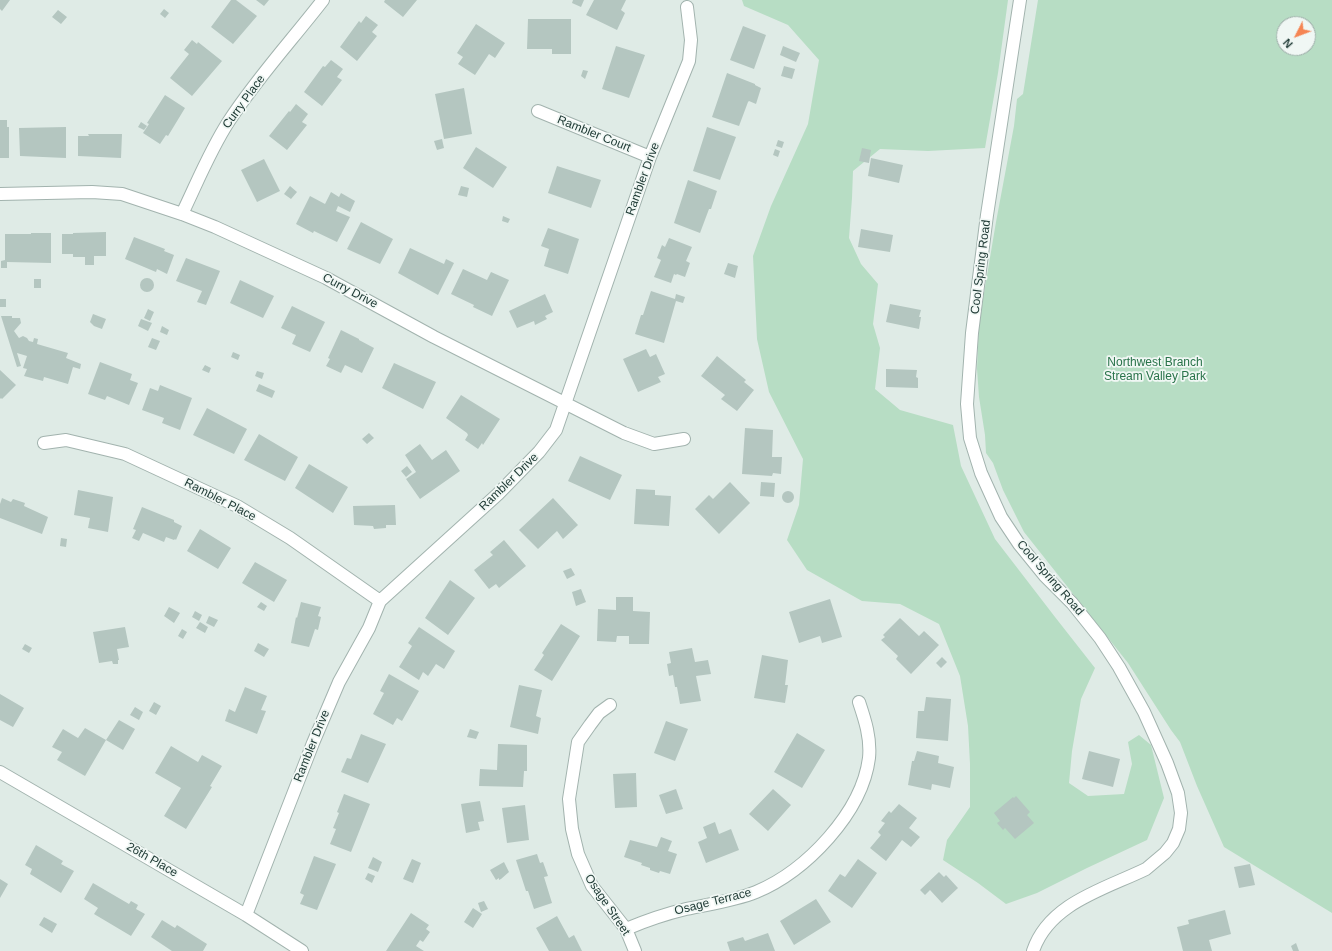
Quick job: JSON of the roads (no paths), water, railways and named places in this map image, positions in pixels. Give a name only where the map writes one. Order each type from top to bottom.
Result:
[{"type":"street","name":"Curry Place","points":[[182,214],[216,142],[228,122],[242,102],[324,0]]},
{"type":"street","name":"Cool Spring Road","points":[[1020,0],[987,215],[972,333],[967,404],[970,438],[981,473],[998,511],[1011,533],[1044,576],[1072,603],[1100,638],[1119,666],[1144,712],[1167,763],[1178,793],[1181,813],[1179,829],[1173,843],[1156,862],[1146,869],[1075,902],[1063,910],[1042,931],[1034,951]]},
{"type":"street","name":"Rambler Drive","points":[[246,915],[313,743],[339,682],[369,628],[380,601],[498,494],[535,457],[556,430],[650,157],[689,61],[691,40],[687,7]]},
{"type":"street","name":"Rambler Court","points":[[538,111],[650,157]]},
{"type":"street","name":"Curry Drive","points":[[0,194],[92,192],[122,194],[182,214],[215,227],[326,278],[434,337],[624,433],[654,444],[684,439]]},
{"type":"street","name":"Rambler Place","points":[[44,443],[66,440],[125,454],[229,503],[290,538],[380,601]]},
{"type":"street","name":"Osage Terrace","points":[[626,929],[656,917],[756,892],[792,872],[819,849],[842,821],[854,803],[866,770],[869,757],[869,740],[866,723],[859,702]]},
{"type":"street","name":"Osage Street","points":[[610,705],[600,713],[578,742],[569,799],[572,829],[584,871],[596,891],[626,929],[635,951]]},
{"type":"street","name":"26th Place","points":[[0,772],[246,915],[302,951]]},
{"type":"park label","name":"Northwest Branch Stream Valley Park","points":[[1155,370]]}]
